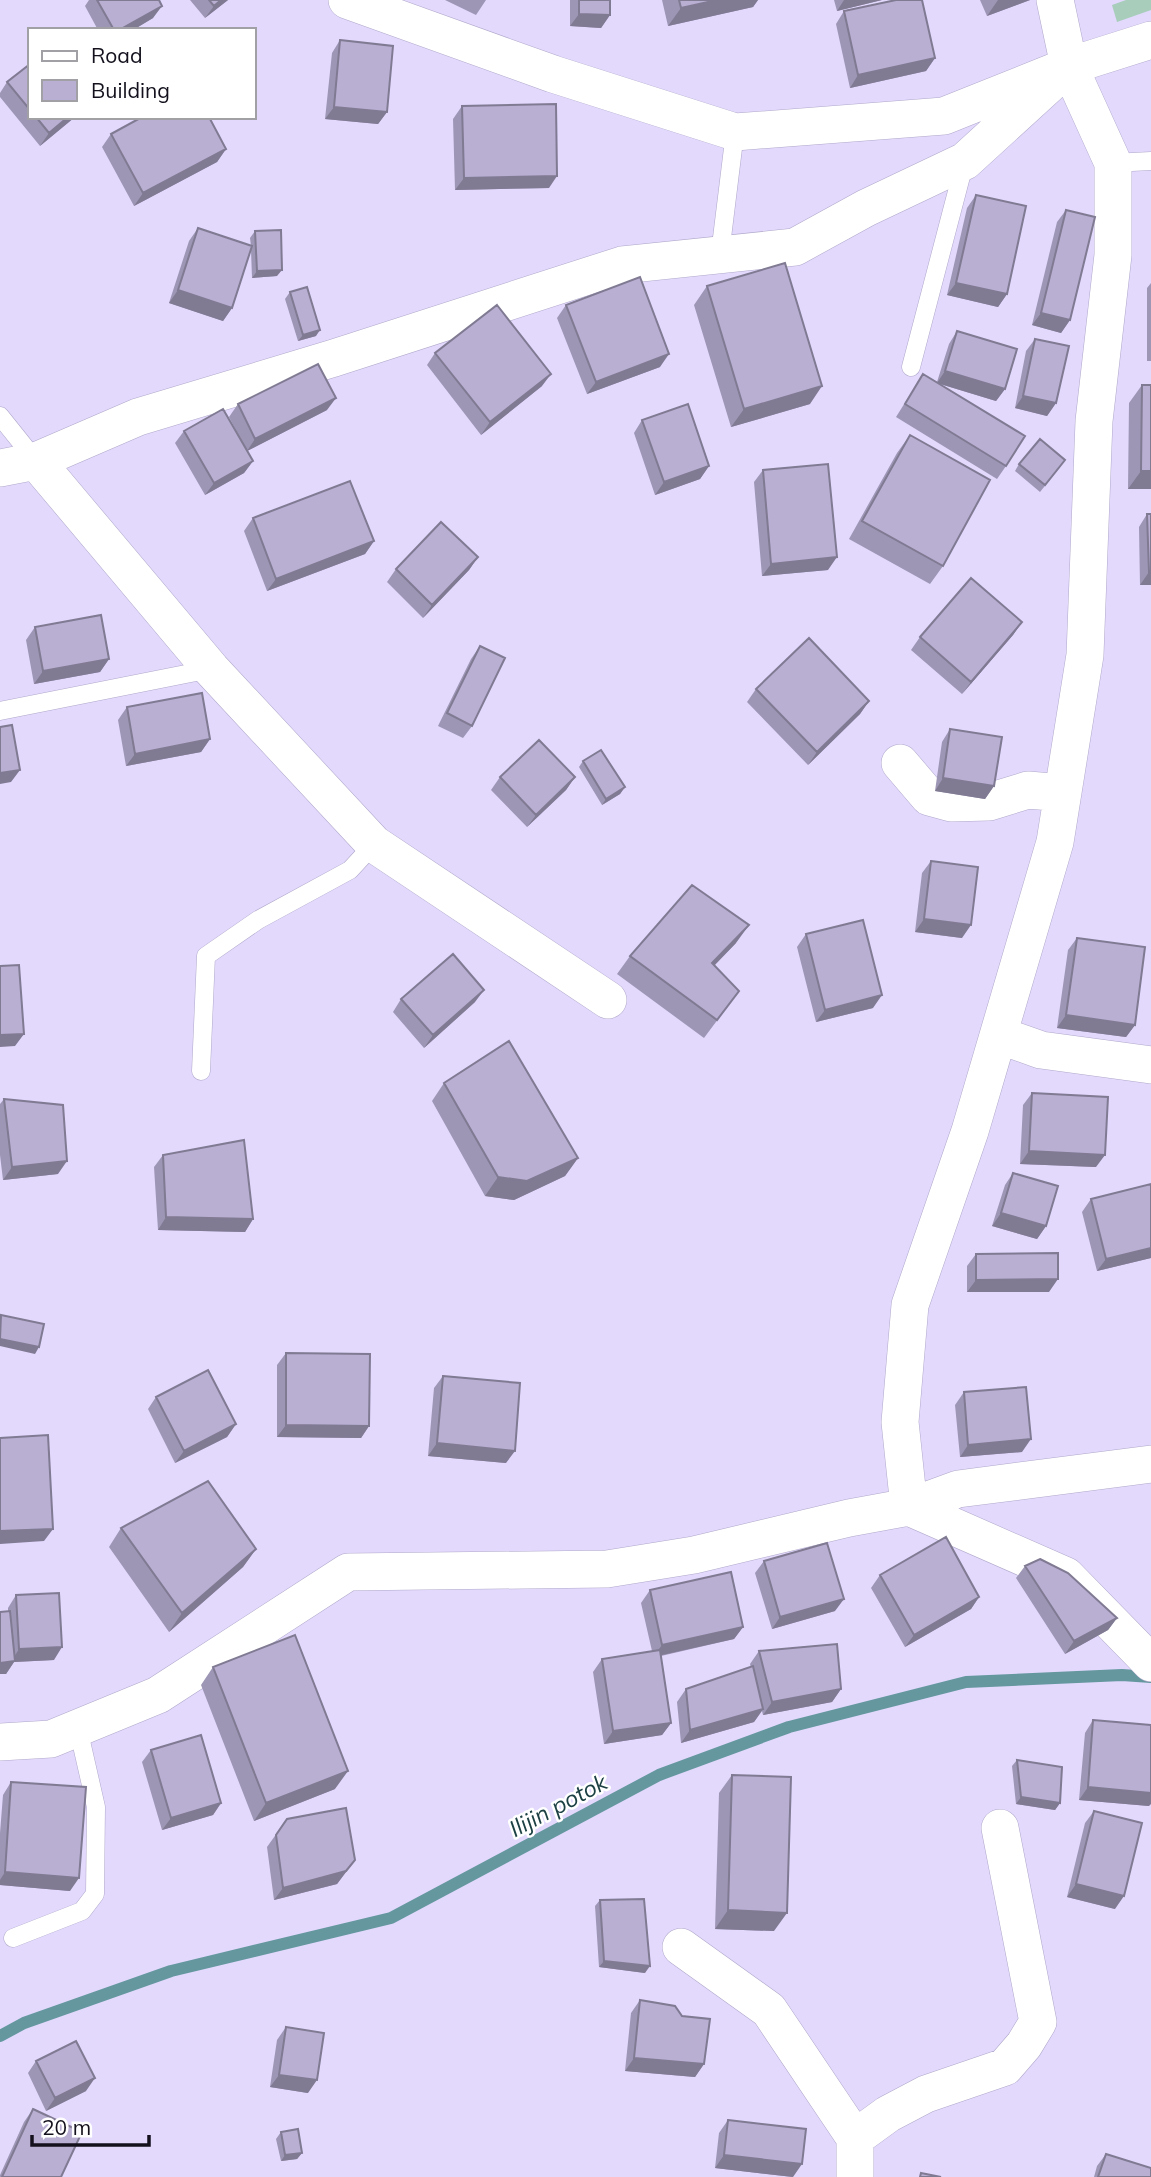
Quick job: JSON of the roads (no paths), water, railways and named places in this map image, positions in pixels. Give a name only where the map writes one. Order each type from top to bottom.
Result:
[{"type":"street","points":[[347,0],[553,74],[735,132],[944,116],[1069,66],[1151,40]]},
{"type":"street","points":[[909,1507],[900,1423],[910,1305],[970,1130],[1055,842],[1086,655],[1094,421],[1113,255],[1113,163],[1069,66],[1055,0]]},
{"type":"street","points":[[0,468],[36,461],[138,417],[334,358],[622,265],[794,247],[866,208],[965,161],[1069,66]]},
{"type":"street","points":[[36,461],[211,669],[374,844],[608,1000]]},
{"type":"street","points":[[900,763],[929,797],[951,803],[989,802],[1028,790],[1063,793]]},
{"type":"street","points":[[999,1035],[1041,1050],[1151,1065]]},
{"type":"street","points":[[0,1742],[51,1739],[158,1695],[348,1572],[607,1569],[694,1555],[849,1518],[909,1507],[958,1489],[1151,1464]]},
{"type":"street","points":[[909,1507],[1066,1576],[1144,1655]]},
{"type":"street","points":[[855,2138],[888,2114],[926,2094],[1005,2067],[1024,2045],[1038,2022],[1000,1828]]},
{"type":"street","points":[[681,1947],[769,2010],[855,2138],[855,2177]]},
{"type":"lane","points":[[720,254],[735,132]]},
{"type":"lane","points":[[1113,163],[1151,160]]},
{"type":"lane","points":[[911,367],[965,161]]},
{"type":"lane","points":[[0,416],[36,461]]},
{"type":"lane","points":[[0,712],[211,669]]},
{"type":"lane","points":[[201,1072],[206,956],[258,920],[350,870],[374,844]]},
{"type":"lane","points":[[13,1938],[82,1911],[95,1894],[96,1807],[78,1728]]},
{"type":"waterway","name":"Ilijin potok","points":[[0,2036],[24,2023],[171,1971],[391,1918],[659,1775],[789,1727],[966,1682],[1122,1675],[1151,1677]]}]
